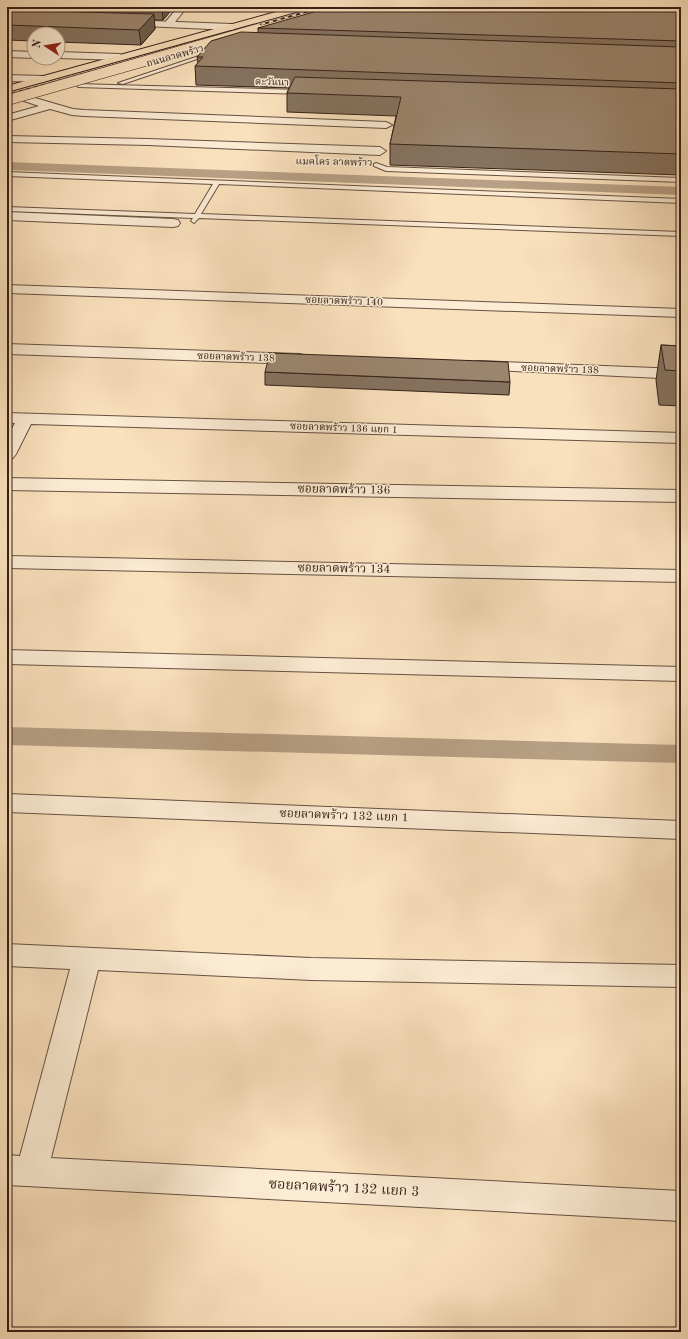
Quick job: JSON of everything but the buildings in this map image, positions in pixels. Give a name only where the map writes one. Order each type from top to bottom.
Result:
[{"type":"main road","name":"ถนนลาดพร้าว","points":[[7,97],[44,78],[232,27],[310,9]]},
{"type":"main road","points":[[7,97],[310,9]]},
{"type":"main road","points":[[232,27],[255,34]]},
{"type":"main road","name":"ถนนลาดพร้าว","points":[[7,97],[28,99],[78,84],[205,51],[270,28]]},
{"type":"main road","points":[[218,31],[255,34]]},
{"type":"street","points":[[168,25],[183,7]]},
{"type":"street","points":[[218,31],[114,25],[232,27]]},
{"type":"street","points":[[153,28],[170,36],[170,41],[168,44]]},
{"type":"street","points":[[7,54],[26,55]]},
{"type":"street","points":[[66,55],[120,57]]},
{"type":"street","points":[[7,78],[44,78]]},
{"type":"street","name":"แมคโคร ลาดพร้าว","points":[[28,99],[49,106],[84,113],[283,121],[387,121],[380,151],[372,165]]},
{"type":"street","name":"แมคโคร ลาดพร้าว","points":[[7,118],[49,106]]},
{"type":"street","points":[[142,154],[141,152],[166,116]]},
{"type":"street","points":[[266,160],[283,121]]},
{"type":"street","points":[[157,130],[246,131]]},
{"type":"street","points":[[7,139],[148,142],[380,151]]},
{"type":"street","points":[[7,216],[173,223]]},
{"type":"street","name":"ซอยลาดพร้าว 140","points":[[7,289],[681,314]]},
{"type":"street","name":"ซอยลาดพร้าว 138","points":[[7,349],[314,360]]},
{"type":"street","name":"ซอยลาดพร้าว 138","points":[[466,366],[681,374]]},
{"type":"street","name":"ซอยลาดพร้าว 136 แยก 1","points":[[7,418],[681,438]]},
{"type":"street","points":[[7,454],[26,418]]},
{"type":"street","name":"ซอยลาดพร้าว 136","points":[[7,484],[681,496]]},
{"type":"street","name":"ซอยลาดพร้าว 134","points":[[7,562],[681,576]]},
{"type":"street","points":[[7,657],[681,674]]},
{"type":"street","name":"ซอยลาดพร้าว 132 แยก 1","points":[[7,803],[681,830]]},
{"type":"street","points":[[7,955],[311,969],[681,976]]},
{"type":"street","points":[[19,1171],[86,958]]},
{"type":"street","name":"ซอยลาดพร้าว 132 แยก 3","points":[[19,1171],[681,1206]]},
{"type":"lane","points":[[113,85],[205,51],[220,47]]},
{"type":"lane","name":"ตะวันนา","points":[[78,84],[310,92]]},
{"type":"lane","points":[[372,165],[386,169],[681,180]]},
{"type":"lane","points":[[7,174],[681,201]]},
{"type":"lane","points":[[195,220],[217,183]]},
{"type":"lane","points":[[7,209],[195,220],[681,240]]},
{"type":"lane","points":[[173,223],[195,220],[681,234]]},
{"type":"waterway","points":[[7,166],[681,191]]},
{"type":"waterway","points":[[7,736],[681,754]]},
{"type":"railway","points":[[7,95],[324,7]]}]
